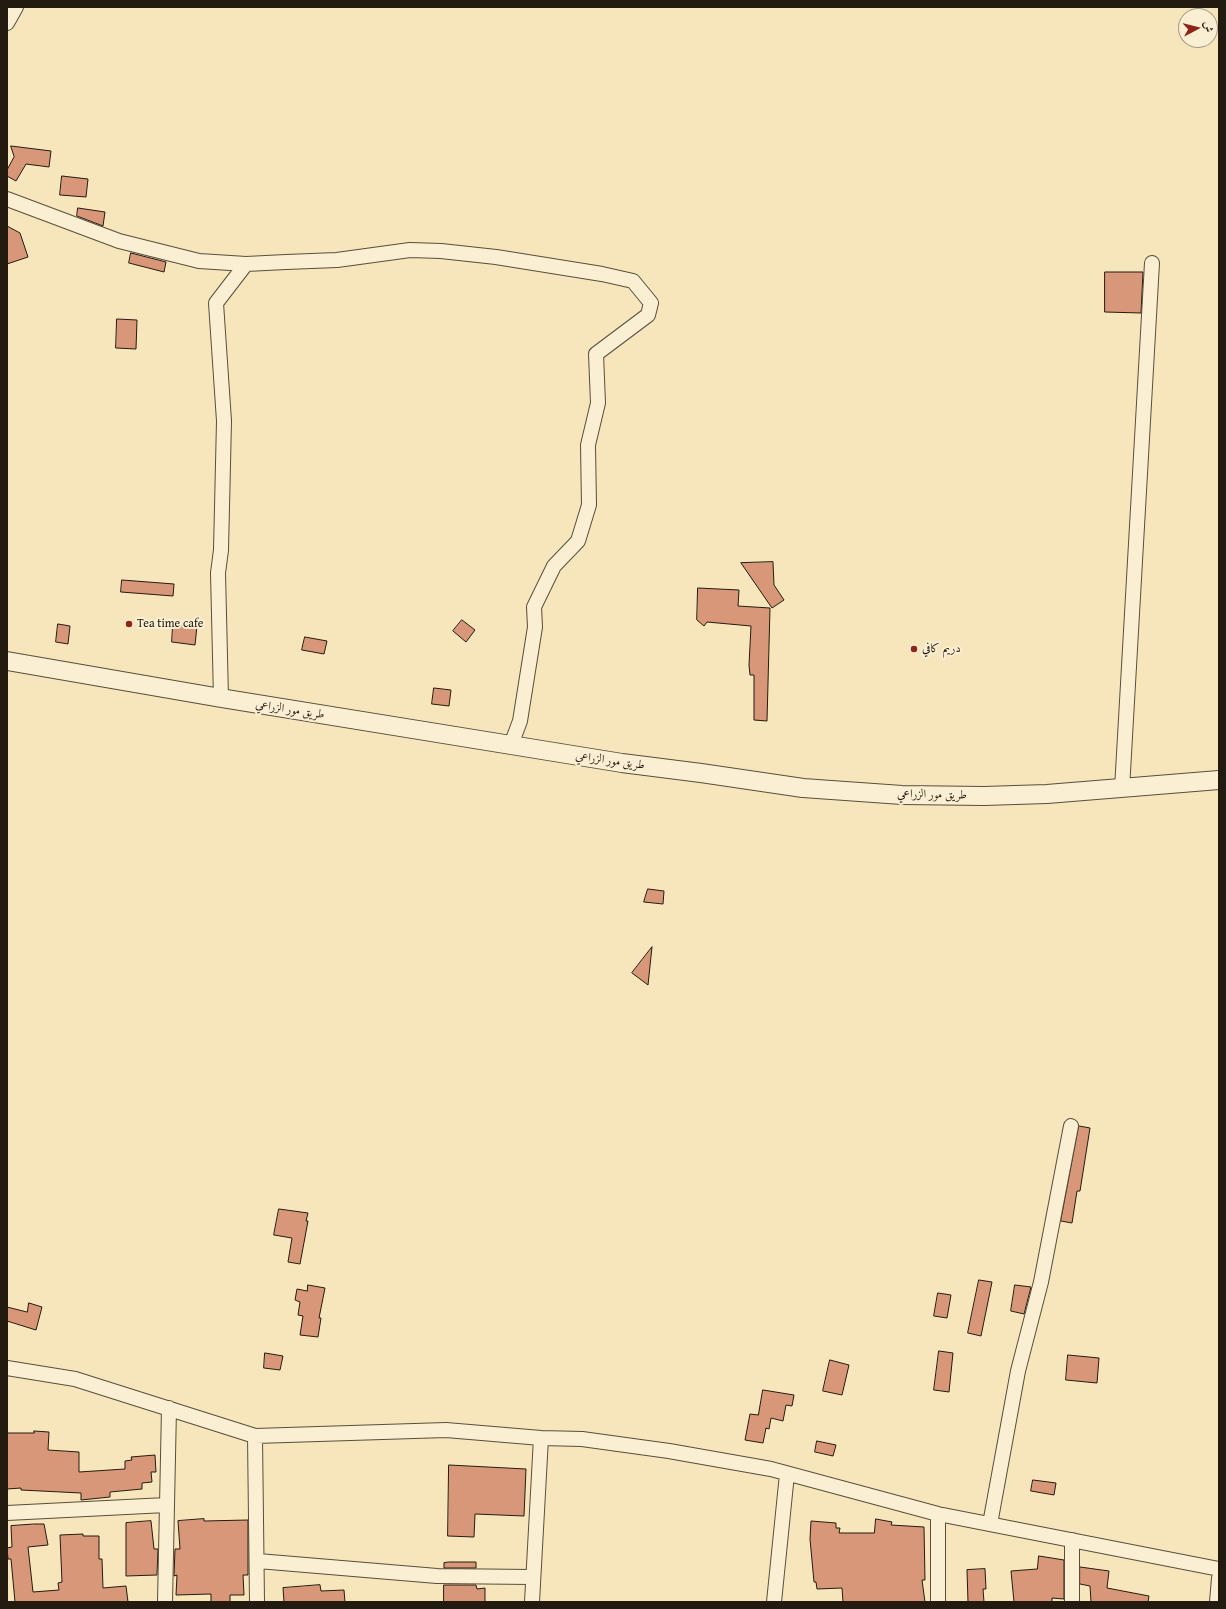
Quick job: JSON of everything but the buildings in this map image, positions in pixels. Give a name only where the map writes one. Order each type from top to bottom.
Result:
[{"type":"street","points":[[7,22],[16,7]]},
{"type":"street","points":[[7,199],[119,241],[152,251],[200,262],[246,264],[337,260],[410,250],[441,251],[496,257],[602,274],[633,281],[651,303],[648,316],[596,354],[598,403],[588,445],[589,505],[578,541],[554,566],[534,607],[535,627],[520,721],[511,745]]},
{"type":"street","points":[[1122,789],[1152,263]]},
{"type":"street","points":[[221,698],[218,573],[221,550],[224,421],[216,303],[246,264]]},
{"type":"street","name":"طريق مور الزراعي","points":[[7,661],[221,698],[622,763],[803,788],[902,795],[984,796],[1122,789],[1219,780]]},
{"type":"street","points":[[990,1524],[1018,1371],[1041,1282],[1071,1126]]},
{"type":"street","points":[[7,1368],[75,1379],[255,1436],[446,1430],[541,1438],[582,1439],[669,1451],[771,1469],[938,1514],[1219,1569]]},
{"type":"street","points":[[165,1602],[169,1408]]},
{"type":"street","points":[[255,1436],[258,1561],[257,1602]]},
{"type":"street","points":[[532,1602],[532,1577],[541,1438]]},
{"type":"street","points":[[774,1602],[787,1474]]},
{"type":"street","points":[[7,1513],[166,1505]]},
{"type":"street","points":[[938,1514],[938,1602]]},
{"type":"street","points":[[1072,1540],[1072,1602]]},
{"type":"street","points":[[258,1561],[437,1576],[532,1577]]},
{"type":"street","points":[[1217,1602],[1219,1578]]},
{"type":"place","name":"Tea time cafe","points":[[129,624]]},
{"type":"place","name":"دريم كافي","points":[[914,649]]}]
